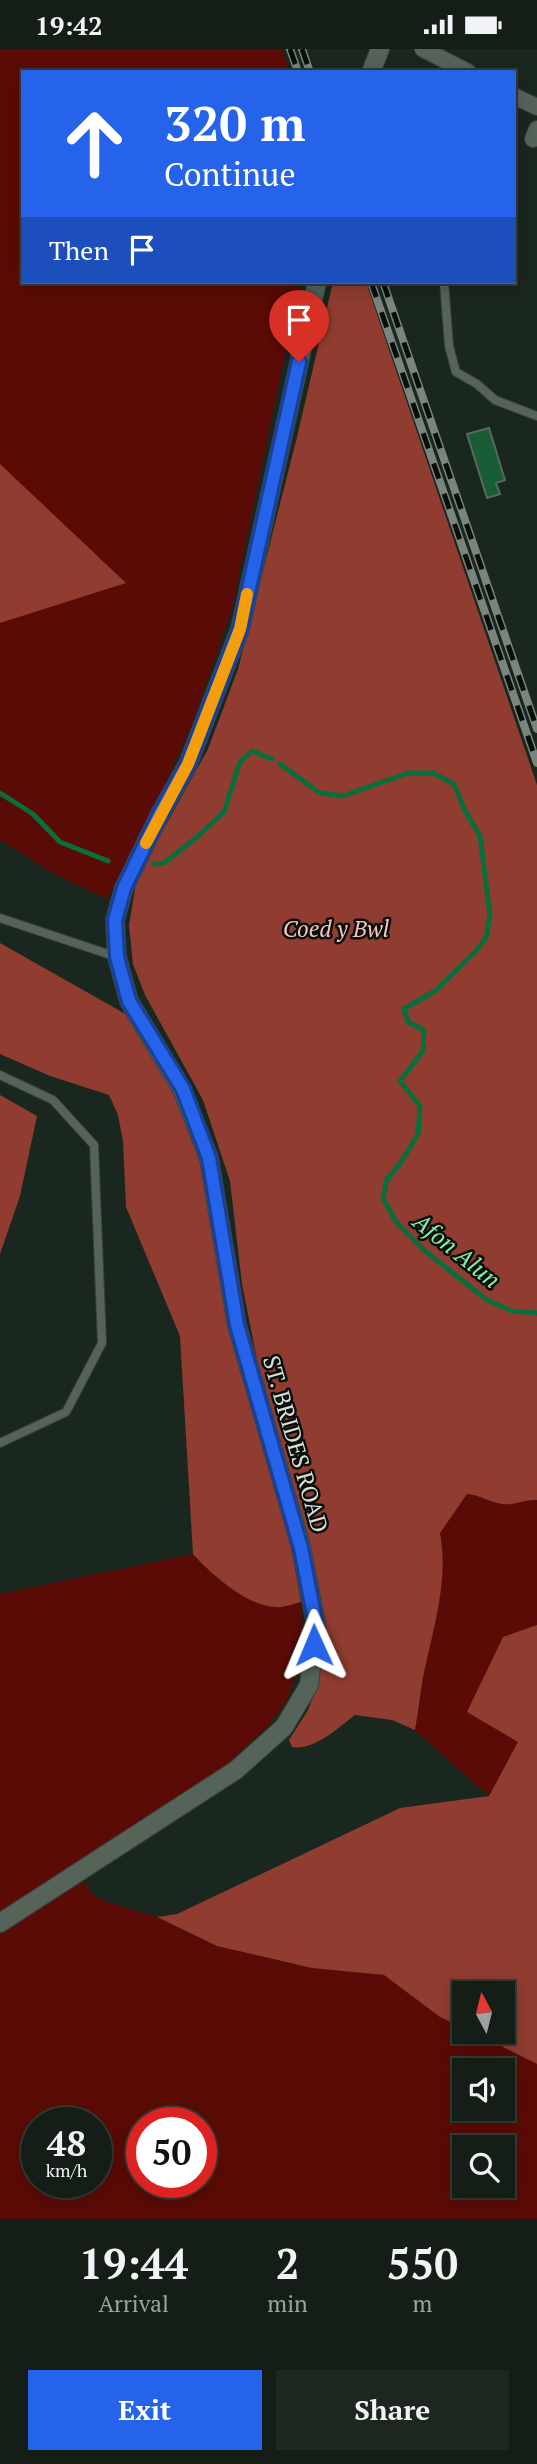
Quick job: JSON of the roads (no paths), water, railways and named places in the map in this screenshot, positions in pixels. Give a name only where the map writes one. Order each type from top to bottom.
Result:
[{"type":"main road","points":[[372,70],[380,49]]},
{"type":"main road","name":"ST. BRIDES ROAD","points":[[0,1923],[236,1770],[284,1727],[309,1685],[316,1625],[301,1548],[237,1325],[209,1158],[183,1089],[129,1001],[117,957],[115,920],[124,888],[188,764],[240,629],[317,284]]},
{"type":"street","points":[[424,49],[464,70]]},
{"type":"street","points":[[516,97],[537,107]]},
{"type":"lane","points":[[444,284],[449,346],[456,372],[477,384],[495,400],[537,416]]},
{"type":"lane","points":[[0,918],[117,957]]},
{"type":"lane","points":[[0,1075],[53,1100],[94,1145],[102,1342],[66,1412],[0,1443]]},
{"type":"waterway","name":"Afon Alun","points":[[154,864],[164,863],[224,812],[240,762],[252,751],[272,759]]},
{"type":"waterway","name":"Afon Alun","points":[[280,764],[320,793],[343,796],[408,773],[433,773],[454,784],[464,809],[480,836],[490,915],[486,938],[435,991],[404,1009],[408,1022],[424,1030],[423,1051],[400,1081],[420,1106],[418,1134],[400,1164],[387,1179],[383,1198],[396,1222],[425,1251],[487,1300],[512,1311],[537,1313]]},
{"type":"waterway","name":"Afon Alun","points":[[0,793],[33,814],[60,842],[108,861]]},
{"type":"railway","points":[[290,49],[297,70]]},
{"type":"railway","points":[[302,49],[309,70]]},
{"type":"railway","points":[[372,284],[537,763]]},
{"type":"railway","points":[[384,284],[537,729]]},
{"type":"park label","name":"Coed y Bwl","points":[[336,928]]}]
